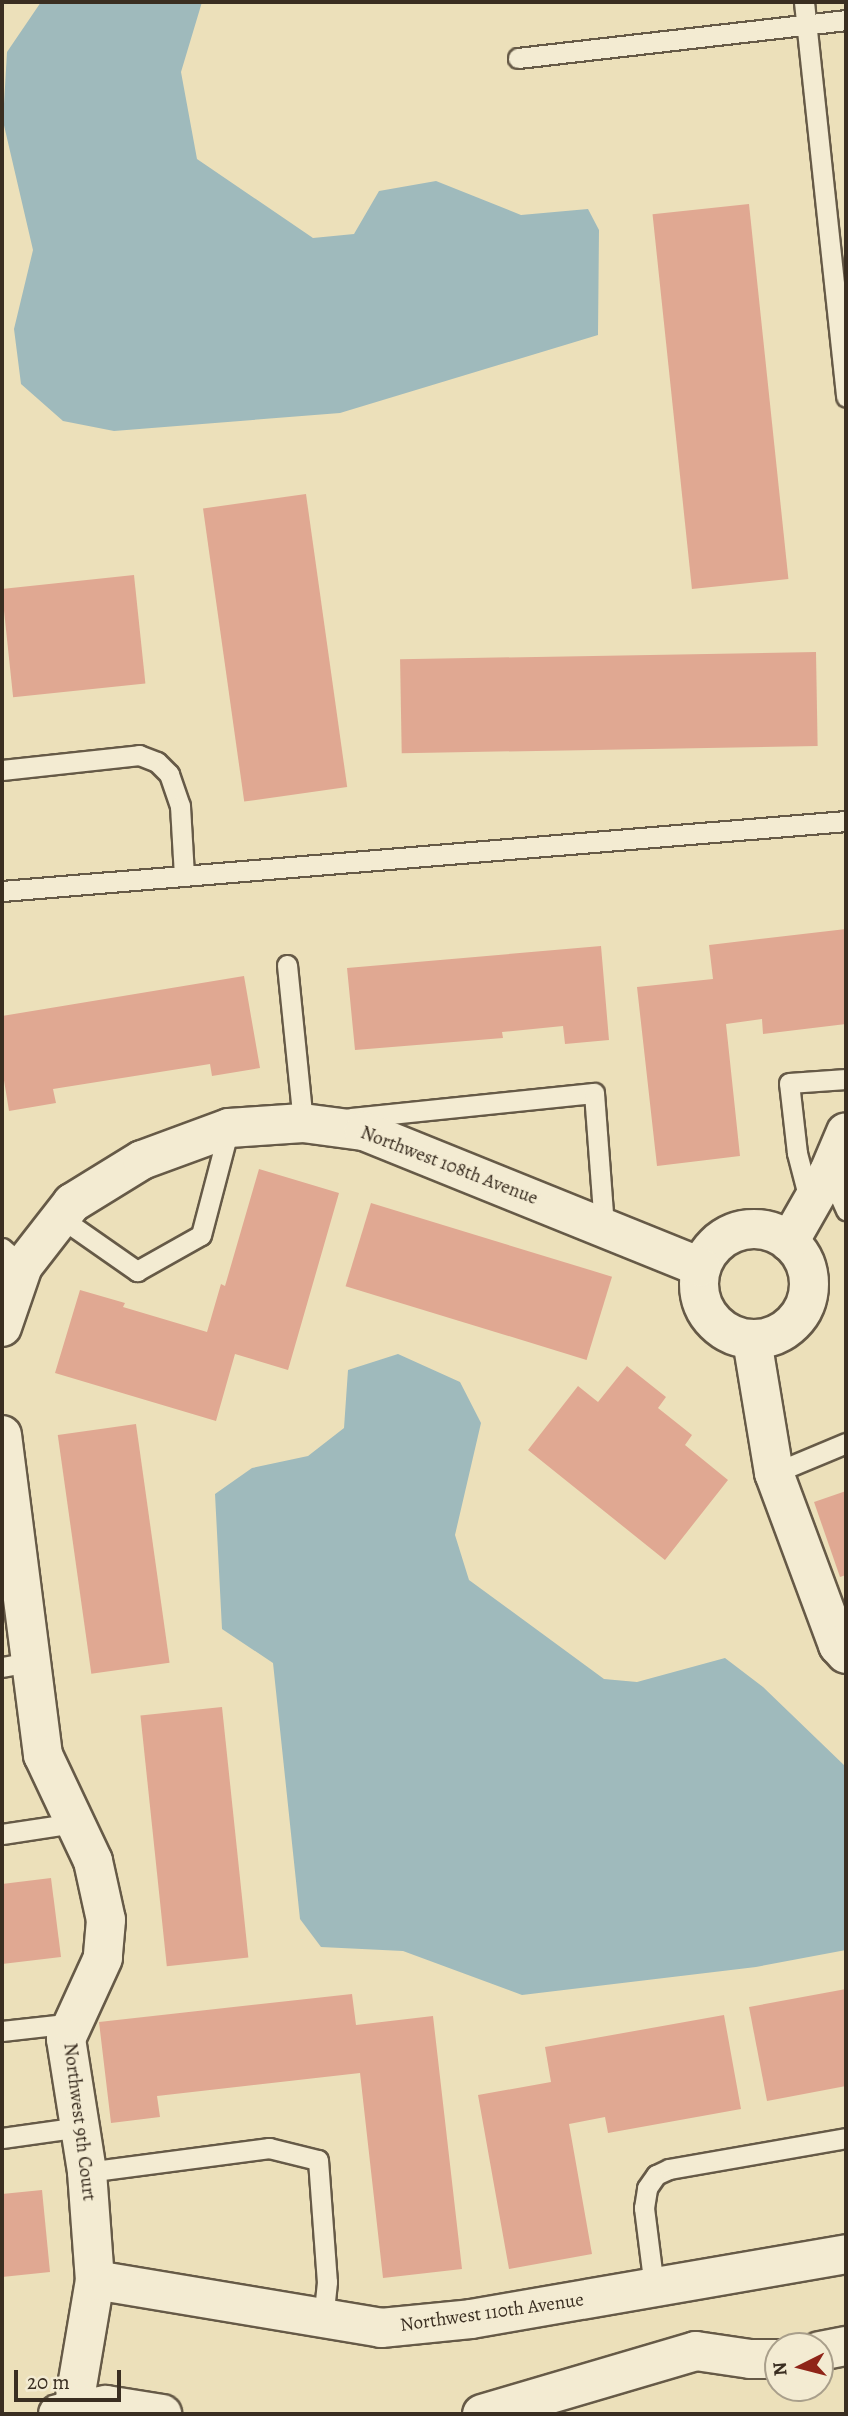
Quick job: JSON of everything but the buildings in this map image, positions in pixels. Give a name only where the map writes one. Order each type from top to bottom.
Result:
[{"type":"street","name":"Northwest 108th Avenue","points":[[13,1257],[61,1218],[72,1203],[142,1160],[229,1128],[303,1123],[364,1131],[604,1225],[701,1267]]},
{"type":"street","points":[[789,1242],[833,1188],[846,1132]]},
{"type":"street","points":[[743,1230],[772,1232],[789,1242],[802,1256],[808,1275],[807,1299],[799,1317],[785,1330],[767,1338],[752,1340],[733,1336],[717,1326],[705,1311],[698,1286],[701,1267],[710,1250],[724,1237],[743,1230]]},
{"type":"street","points":[[2,1327],[13,1257]]},
{"type":"street","points":[[752,1340],[774,1473],[838,1645],[846,1654]]},
{"type":"street","name":"Northwest 9th Court","points":[[2,1435],[16,1665],[43,1755],[93,1861],[106,1920],[103,1958],[66,2039],[87,2172],[95,2280],[66,2412]]},
{"type":"street","name":"Northwest 110th Avenue","points":[[95,2280],[381,2329],[471,2319],[846,2254]]},
{"type":"street","points":[[482,2414],[696,2351],[764,2359]]},
{"type":"street","points":[[66,2412],[106,2405],[162,2414]]},
{"type":"lane","points":[[804,2],[846,397]]},
{"type":"lane","points":[[518,58],[846,20]]},
{"type":"lane","points":[[2,770],[139,755],[157,762],[169,774],[180,806],[184,876]]},
{"type":"lane","points":[[2,891],[846,821]]},
{"type":"lane","points":[[287,965],[303,1123],[594,1093],[604,1225]]},
{"type":"lane","points":[[833,1188],[797,1153],[789,1083],[846,1079]]},
{"type":"lane","points":[[61,1218],[136,1271],[201,1235],[229,1128]]},
{"type":"lane","points":[[774,1473],[846,1443]]},
{"type":"lane","points":[[2,1833],[75,1824]]},
{"type":"lane","points":[[2,2031],[73,2022]]},
{"type":"lane","points":[[2,2138],[80,2127]]},
{"type":"lane","points":[[654,2287],[644,2208],[647,2188],[656,2175],[669,2169],[846,2138]]},
{"type":"lane","points":[[87,2172],[269,2148],[318,2160],[327,2282],[323,2319]]},
{"type":"water","points":[[41,2],[202,2],[181,72],[197,159],[313,238],[354,234],[379,191],[436,181],[521,215],[588,209],[599,230],[598,335],[340,413],[114,431],[63,421],[21,384],[14,329],[33,250],[3,121],[7,52]]},
{"type":"water","points":[[398,1354],[460,1382],[481,1423],[455,1535],[469,1580],[604,1679],[637,1682],[725,1658],[763,1687],[846,1767],[846,1950],[756,1967],[522,1995],[403,1951],[321,1947],[300,1919],[273,1663],[222,1629],[215,1494],[252,1468],[308,1456],[344,1428],[348,1370]]}]
